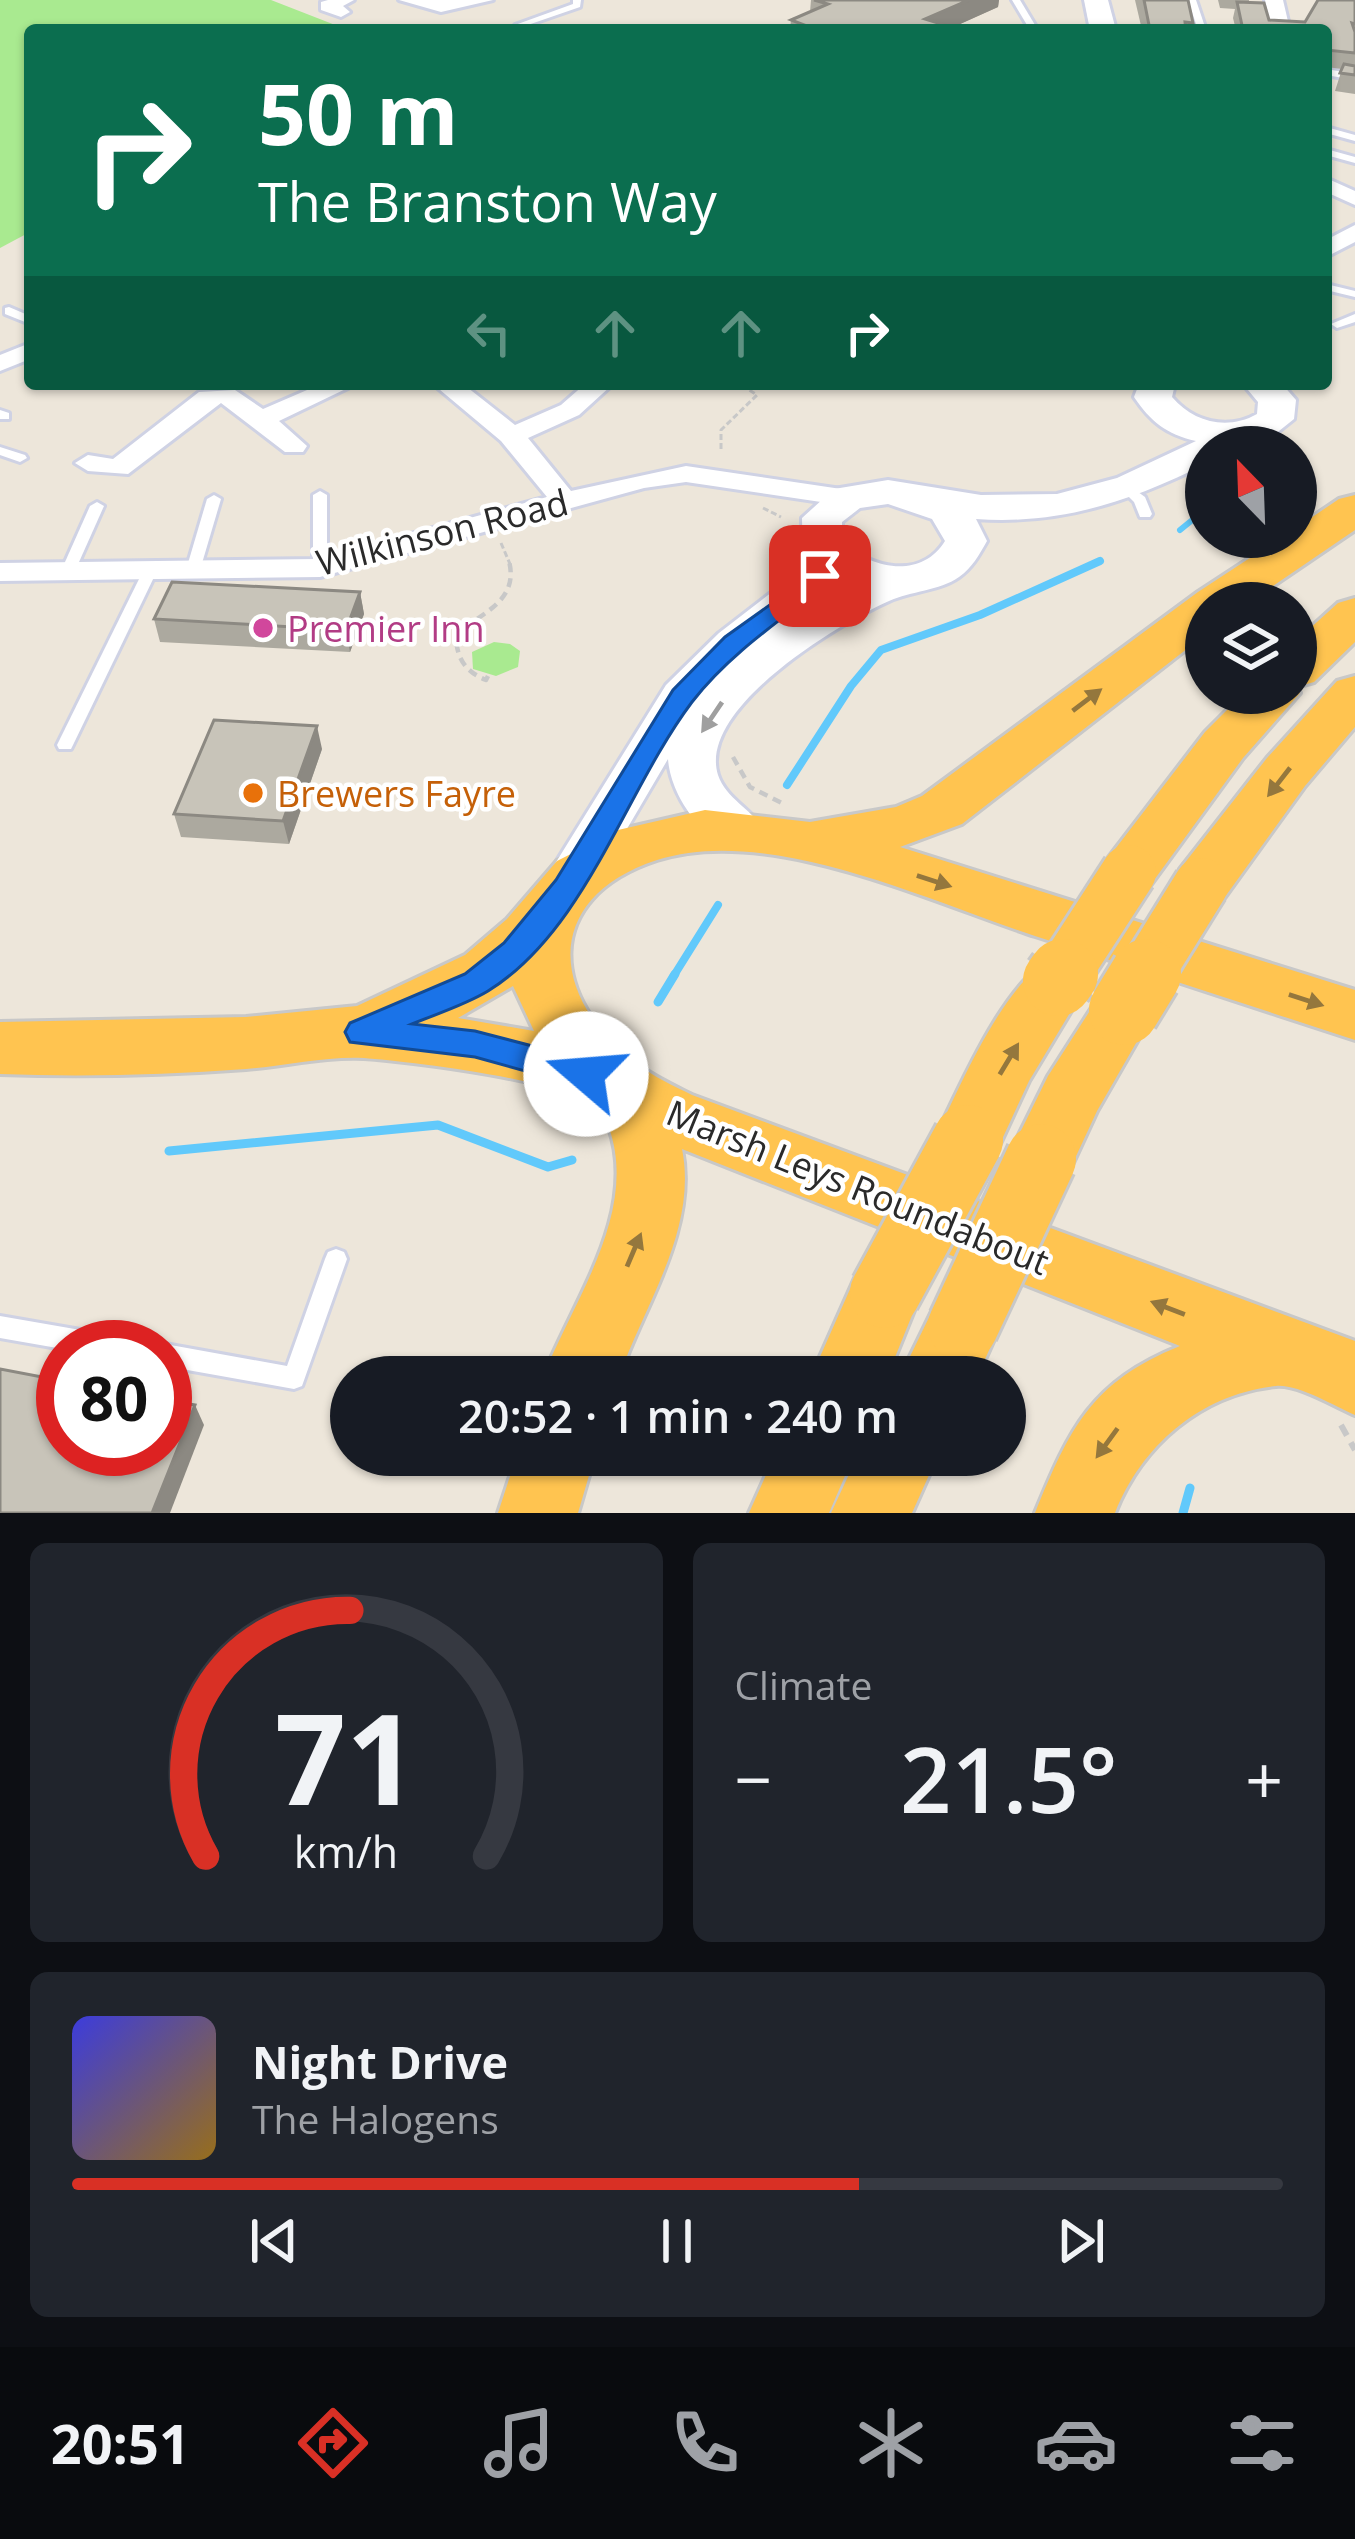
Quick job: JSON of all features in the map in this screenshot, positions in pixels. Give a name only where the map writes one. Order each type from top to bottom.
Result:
[{"type":"highway","points":[[1246,582],[1355,509]]},
{"type":"highway","points":[[1317,650],[1355,614]]},
{"type":"highway","points":[[362,1032],[476,983],[515,951],[559,896],[590,868],[638,844],[689,832],[764,836],[879,832],[942,810],[1185,626]]},
{"type":"highway","points":[[950,1351],[1071,1096],[1201,885],[1286,772],[1355,693]]},
{"type":"highway","points":[[857,1356],[1004,1066],[1129,872],[1224,745],[1254,714]]},
{"type":"highway","points":[[764,836],[867,859],[1355,1015]]},
{"type":"highway","name":"Marsh Leys Roundabout","points":[[559,896],[540,935],[540,974],[560,1016],[618,1086],[707,1132],[1355,1378]]},
{"type":"highway","points":[[0,1048],[246,1043],[362,1032],[517,1052],[618,1086],[653,1156],[653,1196],[589,1356]]},
{"type":"highway","points":[[1076,1513],[1094,1461],[1130,1411],[1182,1378],[1278,1350]]},
{"type":"highway","points":[[538,1513],[549,1476]]},
{"type":"highway","points":[[790,1513],[805,1476]]},
{"type":"highway","points":[[872,1513],[889,1476]]},
{"type":"main road","points":[[1266,426],[1280,410],[1268,390]]},
{"type":"main road","points":[[1157,393],[1204,426]]},
{"type":"main road","points":[[1157,393],[1175,437],[1185,445]]},
{"type":"main road","points":[[807,532],[848,498],[888,492],[1020,511],[1136,501],[1185,463]]},
{"type":"main road","points":[[764,836],[716,810],[696,782],[692,757],[708,719],[760,659],[797,630],[829,610],[948,567],[961,555],[965,541],[956,518],[930,500]]},
{"type":"main road","points":[[965,541],[1020,511]]},
{"type":"main road","points":[[807,532],[857,572],[905,579]]},
{"type":"main road","points":[[559,896],[682,696],[734,643],[812,586],[824,568],[807,532]]},
{"type":"street","points":[[408,0],[455,7],[484,0]]},
{"type":"street","points":[[435,24],[457,15],[455,7]]},
{"type":"street","points":[[261,419],[329,390]]},
{"type":"street","points":[[456,390],[479,404],[511,436],[564,501]]},
{"type":"street","points":[[511,436],[570,410],[593,390]]},
{"type":"street","points":[[88,463],[131,472],[208,397],[226,395],[294,446]]},
{"type":"street","name":"Wilkinson Road","points":[[0,572],[320,568],[642,480],[686,474],[737,479],[802,495],[848,498]]},
{"type":"street","name":"Wilkinson Road","points":[[737,479],[807,532]]},
{"type":"lane","points":[[523,24],[578,5],[578,0]]},
{"type":"lane","points":[[9,311],[24,317]]},
{"type":"lane","points":[[1337,324],[1355,318]]},
{"type":"lane","points":[[0,451],[20,458]]},
{"type":"lane","points":[[320,495],[320,568]]},
{"type":"lane","points":[[193,570],[214,499]]},
{"type":"lane","points":[[68,571],[98,506]]},
{"type":"lane","points":[[65,746],[149,571]]},
{"type":"lane","points":[[192,1360],[294,1378],[336,1259]]},
{"type":"lane","points":[[0,1327],[36,1333]]},
{"type":"path","points":[[721,449],[721,430],[757,395],[753,390]]},
{"type":"path","points":[[488,676],[476,676],[455,653],[456,634],[475,617],[506,602],[515,586],[511,560],[498,536]]},
{"type":"green space","points":[[0,0],[271,0],[333,24],[24,24],[24,235],[0,248]]},
{"type":"green space","points":[[494,642],[520,651],[518,667],[496,676],[473,669],[472,652]]},
{"type":"building","points":[[814,0],[969,0],[925,19],[941,24],[802,24],[791,20],[828,4]]},
{"type":"building","points":[[1144,0],[1188,0],[1193,23],[1149,24]]},
{"type":"building","points":[[1318,0],[1355,0],[1355,53],[1332,51],[1332,24],[1242,24],[1237,2],[1264,3],[1269,20],[1305,22]]},
{"type":"building","points":[[1344,64],[1355,66],[1355,75],[1340,73]]},
{"type":"building","points":[[172,582],[360,592],[346,630],[154,619]]},
{"type":"building","name":"Brewers Fayre","points":[[214,720],[317,726],[283,821],[174,814]]},
{"type":"building","points":[[0,1369],[36,1376],[36,1476],[167,1476],[152,1513],[0,1513]]},
{"type":"waterway","points":[[1180,530],[1185,526]]},
{"type":"waterway","points":[[787,785],[851,686],[881,650],[980,615],[1100,561],[1094,564]]},
{"type":"waterway","points":[[673,977],[718,905]]},
{"type":"waterway","points":[[658,1002],[675,974]]},
{"type":"waterway","points":[[169,1151],[438,1125],[548,1167],[572,1160]]},
{"type":"waterway","points":[[1183,1513],[1190,1488]]},
{"type":"place","name":"Premier Inn","points":[[263,628]]},
{"type":"place","name":"Brewers Fayre","points":[[253,793]]},
{"type":"route","points":[[586,1074],[475,1044],[362,1032],[476,983],[515,951],[566,887],[611,819],[682,696],[734,643],[820,576]]}]
